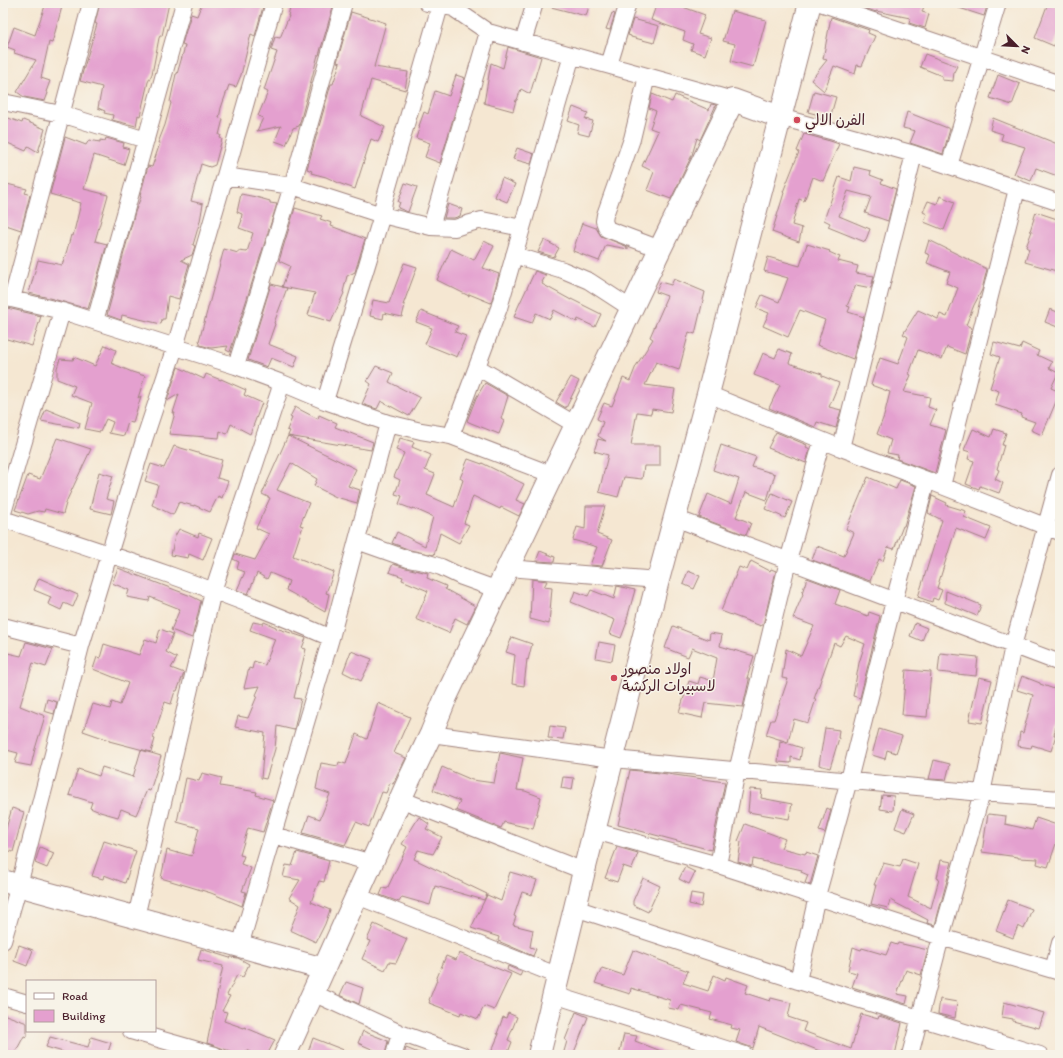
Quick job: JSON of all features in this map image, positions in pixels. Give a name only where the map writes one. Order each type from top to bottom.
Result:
[{"type":"street","points":[[91,3],[61,114],[7,298],[62,311],[236,366],[325,401],[388,423],[451,436],[553,474]]},
{"type":"street","points":[[95,321],[184,3]]},
{"type":"street","points":[[3,941],[11,883],[109,553],[175,347],[274,3]]},
{"type":"street","points":[[236,366],[292,186],[344,3]]},
{"type":"street","points":[[523,42],[535,3]]},
{"type":"street","points":[[609,65],[628,3]]},
{"type":"street","points":[[539,1055],[658,580],[810,3]]},
{"type":"street","points":[[820,3],[1060,84]]},
{"type":"street","points":[[949,166],[998,3]]},
{"type":"street","points":[[325,401],[382,215],[384,201],[443,5],[488,32],[733,100],[780,117],[914,154],[1060,203]]},
{"type":"street","points":[[431,227],[488,32]]},
{"type":"street","points":[[451,436],[499,308],[572,55]]},
{"type":"street","points":[[647,76],[632,140],[604,215],[604,221],[607,229],[660,249]]},
{"type":"street","points":[[285,1055],[431,734],[446,697],[660,249],[733,100]]},
{"type":"street","points":[[3,102],[61,114],[146,140]]},
{"type":"street","points":[[841,448],[914,154]]},
{"type":"street","points":[[225,176],[292,186],[382,215],[431,227],[455,228],[482,220],[522,228]]},
{"type":"street","points":[[798,981],[817,896],[849,780],[894,601],[934,483],[1017,189]]},
{"type":"street","points":[[514,255],[563,270],[589,281],[632,309]]},
{"type":"street","points":[[3,513],[62,311]]},
{"type":"street","points":[[477,368],[576,425]]},
{"type":"street","points":[[136,917],[213,591],[282,383]]},
{"type":"street","points":[[708,394],[822,441],[1053,530]]},
{"type":"street","points":[[240,946],[331,638],[346,576],[357,541],[388,423]]},
{"type":"street","points":[[718,865],[737,771],[788,561],[822,441]]},
{"type":"street","points":[[910,1055],[940,937],[982,793],[1013,646],[1053,530],[1060,475]]},
{"type":"street","points":[[675,518],[1060,663]]},
{"type":"street","points":[[3,519],[109,553],[284,617],[331,638]]},
{"type":"street","points":[[357,541],[408,559],[441,567],[462,577],[498,590]]},
{"type":"street","points":[[508,568],[658,580]]},
{"type":"street","points":[[3,626],[81,646]]},
{"type":"street","points":[[431,734],[613,759],[1060,799]]},
{"type":"street","points":[[400,800],[584,871]]},
{"type":"street","points":[[595,830],[718,865],[940,937],[1056,971],[1060,943]]},
{"type":"street","points":[[273,835],[372,863]]},
{"type":"street","points":[[11,883],[324,969]]},
{"type":"street","points":[[357,896],[556,985],[745,1055]]},
{"type":"street","points":[[575,908],[798,981],[1040,1055]]},
{"type":"street","points":[[313,993],[400,1033],[462,1055]]},
{"type":"street","points":[[3,996],[26,1003]]},
{"type":"street","points":[[134,1032],[215,1055]]},
{"type":"street","points":[[394,1055],[400,1033]]},
{"type":"building","points":[[46,3],[63,3],[52,43],[49,42],[41,78],[50,81],[46,92],[48,93],[45,101],[24,97],[17,92],[36,60],[14,53],[15,50],[7,47],[14,27],[35,35]]},
{"type":"building","points":[[100,3],[169,3],[162,36],[159,38],[152,74],[148,82],[140,116],[138,115],[136,126],[112,120],[113,115],[104,113],[105,111],[98,108],[102,87],[80,81],[97,24],[95,23]]},
{"type":"building","points":[[202,3],[264,3],[255,36],[251,34],[241,75],[236,87],[229,85],[221,108],[219,118],[223,119],[219,135],[221,135],[220,138],[222,139],[215,165],[210,167],[201,164],[191,201],[203,204],[192,255],[181,260],[189,264],[179,299],[168,296],[165,319],[162,319],[161,324],[122,315],[121,320],[107,315],[135,212],[141,197],[148,166],[152,167],[160,143],[158,143],[171,103],[176,74],[185,45],[182,44],[191,14],[197,16]]},
{"type":"building","points":[[291,3],[333,3],[333,7],[318,55],[299,126],[293,128],[286,145],[275,141],[281,126],[257,131],[263,118],[258,116],[268,92],[264,90],[277,52],[271,50],[275,37],[280,38],[289,16]]},
{"type":"building","points":[[551,3],[590,3],[586,16],[551,7]]},
{"type":"building","points":[[657,3],[672,3],[705,15],[698,34],[711,38],[705,55],[691,50],[693,44],[683,40],[685,32],[651,20]]},
{"type":"building","points":[[850,3],[925,3],[922,12],[929,14],[925,28],[909,23],[910,18],[876,12]]},
{"type":"building","points":[[953,3],[988,3],[984,16],[953,6]]},
{"type":"building","points":[[1048,3],[1060,8],[1060,30],[1054,46],[1035,38]]},
{"type":"building","points":[[732,11],[766,20],[753,67],[731,61],[735,44],[723,41]]},
{"type":"building","points":[[351,12],[386,23],[374,67],[408,72],[405,90],[371,80],[361,116],[385,127],[378,142],[371,139],[355,189],[326,177],[311,173],[312,171],[307,169],[331,84],[333,84],[340,63],[337,62]]},
{"type":"building","points":[[612,13],[615,14],[610,30],[606,29]]},
{"type":"building","points":[[831,17],[869,30],[868,33],[875,36],[862,66],[857,65],[855,74],[834,66],[824,91],[811,80],[827,60],[823,59]]},
{"type":"building","points":[[633,19],[659,26],[654,43],[628,35]]},
{"type":"building","points":[[508,47],[541,57],[530,94],[521,89],[513,111],[484,103],[491,63],[503,68]]},
{"type":"building","points":[[925,54],[957,66],[954,72],[953,81],[942,80],[942,76],[920,67]]},
{"type":"building","points":[[456,75],[465,78],[440,163],[425,157],[430,143],[416,138],[424,112],[428,114],[435,91],[449,96]]},
{"type":"building","points":[[998,75],[1020,84],[1012,105],[990,98]]},
{"type":"building","points":[[814,91],[836,97],[830,118],[808,112]]},
{"type":"building","points":[[652,94],[672,102],[675,95],[709,110],[711,104],[716,105],[700,140],[697,138],[692,155],[671,199],[647,190],[654,172],[642,166],[658,131],[650,128],[656,111],[649,108]]},
{"type":"building","points":[[573,107],[588,113],[585,119],[593,121],[589,136],[577,133],[579,125],[568,121]]},
{"type":"building","points":[[907,112],[950,129],[943,154],[910,143],[915,131],[903,128]]},
{"type":"building","points":[[3,116],[22,123],[23,120],[45,129],[38,152],[28,146],[26,151],[3,141]]},
{"type":"building","points":[[993,118],[1060,145],[1060,177],[1036,168],[1031,181],[1014,174],[1025,147],[1001,140],[1003,134],[990,130]]},
{"type":"building","points":[[804,134],[839,144],[823,181],[813,177],[804,201],[799,199],[792,225],[802,228],[799,242],[772,232],[784,193],[783,192],[799,152],[797,151]]},
{"type":"building","points":[[65,137],[86,145],[89,140],[100,142],[100,140],[105,141],[106,138],[124,143],[123,147],[129,149],[124,165],[94,155],[84,189],[108,195],[95,241],[107,244],[88,309],[29,293],[38,260],[62,265],[71,235],[73,236],[81,203],[50,194]]},
{"type":"building","points":[[517,148],[534,154],[531,164],[513,159]]},
{"type":"building","points":[[854,167],[871,171],[870,175],[883,180],[881,183],[896,189],[888,221],[865,213],[871,197],[848,191],[839,216],[870,229],[865,242],[828,227],[830,223],[824,220],[839,177],[851,181]]},
{"type":"building","points":[[502,178],[515,184],[507,202],[495,197]]},
{"type":"building","points":[[3,183],[27,189],[25,193],[30,195],[21,230],[3,224]]},
{"type":"building","points":[[405,183],[417,187],[408,212],[398,208],[400,202],[398,202]]},
{"type":"building","points":[[241,194],[277,204],[230,352],[226,350],[228,346],[211,348],[200,345],[199,341],[224,249],[238,253],[238,251],[247,252],[253,233],[239,228],[242,220],[242,214],[237,212]]},
{"type":"building","points":[[940,196],[955,202],[944,230],[924,222],[927,214],[923,212],[928,201],[937,204]]},
{"type":"building","points":[[448,204],[462,209],[460,216],[454,218],[444,218]]},
{"type":"building","points":[[295,208],[322,216],[320,219],[332,223],[331,226],[365,239],[355,272],[347,276],[344,293],[331,322],[308,315],[315,293],[282,287],[290,266],[279,261]]},
{"type":"building","points":[[1036,212],[1060,220],[1060,272],[1025,262],[1029,249],[1026,247],[1032,231],[1030,231]]},
{"type":"building","points":[[582,223],[596,228],[601,236],[628,247],[628,249],[606,245],[599,261],[573,251]]},
{"type":"building","points":[[544,240],[559,248],[554,257],[538,252]]},
{"type":"building","points":[[929,240],[987,269],[982,290],[966,325],[972,328],[965,354],[947,347],[942,359],[918,350],[909,374],[911,375],[904,392],[930,397],[928,407],[936,410],[930,425],[946,430],[935,473],[897,459],[898,455],[887,453],[891,440],[877,434],[884,416],[890,392],[871,385],[880,358],[898,364],[908,337],[903,334],[918,310],[938,319],[940,314],[947,317],[958,288],[946,283],[950,272],[927,263],[930,255],[925,253]]},
{"type":"building","points":[[484,241],[494,246],[483,268],[499,274],[491,303],[469,294],[469,296],[437,280],[451,249],[474,260]]},
{"type":"building","points":[[807,244],[830,251],[829,252],[840,257],[838,261],[858,266],[856,273],[874,276],[871,288],[856,285],[847,306],[850,307],[848,312],[864,317],[853,359],[817,345],[825,320],[800,310],[788,337],[763,326],[769,313],[756,308],[762,295],[779,302],[788,278],[764,271],[768,257],[800,266]]},
{"type":"building","points":[[404,263],[417,267],[403,305],[405,305],[402,317],[384,313],[383,319],[370,316],[373,300],[389,303]]},
{"type":"building","points":[[535,271],[546,275],[542,284],[601,314],[595,327],[578,319],[577,322],[554,310],[550,319],[536,313],[532,323],[514,317]]},
{"type":"building","points":[[674,279],[705,292],[695,334],[689,332],[679,370],[656,362],[645,385],[675,389],[671,412],[652,409],[651,414],[637,412],[631,445],[660,445],[660,466],[644,466],[642,479],[624,477],[618,497],[599,492],[608,455],[594,451],[598,439],[606,441],[598,436],[603,422],[597,419],[604,403],[612,406],[623,378],[630,381],[636,366],[653,339],[650,337],[667,296],[656,292],[660,282],[671,285]]},
{"type":"building","points":[[271,284],[287,288],[268,344],[298,356],[294,367],[271,358],[267,367],[248,360]]},
{"type":"building","points":[[3,307],[41,316],[32,346],[3,338]]},
{"type":"building","points":[[1050,309],[1060,313],[1060,328],[1045,322]]},
{"type":"building","points":[[421,311],[458,326],[455,332],[466,336],[457,357],[425,344],[432,328],[416,322]]},
{"type":"building","points":[[994,342],[1020,349],[1022,343],[1039,351],[1037,355],[1052,362],[1049,368],[1058,373],[1051,388],[1060,392],[1042,435],[1031,430],[1035,422],[1021,417],[1022,414],[995,405],[999,391],[990,388],[1000,357],[991,354]]},
{"type":"building","points":[[105,345],[116,350],[111,363],[145,376],[138,398],[141,396],[133,423],[128,422],[124,436],[109,433],[113,422],[106,419],[100,432],[85,429],[92,403],[71,395],[75,386],[57,379],[57,368],[60,359],[73,360],[74,357],[95,366]]},
{"type":"building","points":[[779,349],[792,354],[789,363],[822,374],[822,376],[839,383],[829,407],[841,410],[836,428],[817,422],[815,427],[769,408],[780,385],[754,375],[763,353],[775,358]]},
{"type":"building","points":[[376,366],[393,373],[389,382],[420,398],[409,416],[381,401],[377,409],[362,404],[371,384],[367,381]]},
{"type":"building","points":[[178,367],[204,379],[206,374],[221,379],[246,390],[244,395],[262,403],[250,434],[231,424],[227,434],[220,431],[219,438],[169,434],[175,413],[173,413],[179,394],[167,401]]},
{"type":"building","points":[[571,377],[579,381],[566,408],[556,402]]},
{"type":"building","points":[[485,383],[508,396],[501,419],[504,421],[499,434],[467,421],[476,398]]},
{"type":"building","points":[[295,407],[318,419],[319,415],[337,423],[335,427],[373,442],[371,450],[288,436],[356,469],[348,486],[360,490],[357,503],[336,497],[314,486],[317,479],[291,463],[277,490],[309,503],[300,525],[303,526],[293,556],[334,572],[326,593],[329,594],[325,612],[286,590],[289,581],[270,573],[267,579],[257,573],[248,594],[237,590],[245,572],[237,569],[239,562],[233,559],[235,554],[255,560],[269,534],[256,528],[270,498],[262,494],[290,431],[287,430],[292,418],[290,417]]},
{"type":"building","points":[[46,409],[80,423],[79,428],[41,421]]},
{"type":"building","points":[[973,429],[991,437],[994,429],[1006,433],[997,469],[999,470],[995,479],[1003,483],[999,493],[980,486],[979,489],[966,484],[974,461],[968,459],[970,452],[964,450]]},
{"type":"building","points":[[776,432],[807,445],[806,447],[810,449],[806,463],[768,448]]},
{"type":"building","points":[[57,438],[91,449],[67,500],[63,514],[45,509],[44,512],[38,511],[28,514],[15,510],[28,475],[40,479]]},
{"type":"building","points":[[400,438],[414,442],[412,447],[431,455],[425,470],[435,474],[427,495],[454,507],[463,480],[460,478],[468,459],[482,463],[524,484],[516,500],[525,504],[519,516],[473,496],[464,523],[469,525],[459,543],[440,533],[434,555],[410,550],[392,543],[397,532],[425,546],[433,517],[413,508],[412,509],[399,504],[402,496],[395,494],[400,480],[394,477],[404,453],[396,450]]},
{"type":"building","points":[[721,445],[756,457],[752,467],[775,474],[767,500],[746,492],[736,517],[751,523],[746,535],[699,517],[708,494],[731,504],[739,479],[713,470]]},
{"type":"building","points":[[174,446],[222,460],[217,478],[228,481],[222,498],[218,496],[210,512],[194,505],[179,502],[173,515],[152,505],[158,485],[145,481],[151,464],[164,468]]},
{"type":"building","points":[[99,472],[113,476],[106,499],[114,501],[111,514],[90,509]]},
{"type":"building","points":[[868,477],[896,489],[900,480],[916,486],[904,526],[894,549],[888,547],[883,561],[879,559],[870,581],[812,560],[817,546],[844,556],[854,533],[846,529]]},
{"type":"building","points":[[772,493],[792,502],[785,518],[765,509]]},
{"type":"building","points":[[932,496],[947,503],[946,505],[966,511],[964,517],[991,528],[986,540],[956,528],[937,588],[942,590],[938,600],[933,598],[932,602],[918,597],[942,520],[928,513]]},
{"type":"building","points":[[586,506],[605,506],[597,534],[612,540],[602,566],[590,565],[597,547],[573,540],[577,527],[585,529]]},
{"type":"building","points":[[179,529],[198,537],[199,533],[212,538],[203,560],[189,554],[188,558],[171,555],[175,536]]},
{"type":"building","points":[[540,551],[555,557],[554,562],[536,561]]},
{"type":"building","points":[[751,561],[770,571],[771,569],[776,571],[763,625],[761,626],[721,611],[739,567],[747,570]]},
{"type":"building","points":[[393,564],[428,573],[427,578],[446,586],[445,589],[475,606],[467,624],[455,618],[449,633],[416,619],[428,591],[402,580],[403,577],[389,572]]},
{"type":"building","points":[[118,568],[201,601],[192,638],[171,630],[180,609],[150,597],[149,601],[127,597],[129,590],[112,583]]},
{"type":"building","points":[[688,571],[700,576],[694,589],[683,584]]},
{"type":"building","points":[[39,578],[78,595],[73,607],[64,603],[61,610],[48,604],[51,597],[34,590]]},
{"type":"building","points":[[807,578],[840,590],[835,604],[868,616],[869,612],[880,616],[860,698],[853,696],[859,663],[865,644],[846,636],[840,646],[834,643],[814,699],[816,699],[808,723],[794,719],[788,742],[766,735],[771,720],[774,720],[788,679],[782,678],[786,649],[801,656],[814,626],[793,618],[803,594],[802,593]]},
{"type":"building","points":[[532,579],[547,581],[544,587],[552,588],[549,624],[530,619]]},
{"type":"building","points":[[617,586],[635,590],[627,622],[621,638],[610,634],[615,620],[571,602],[575,591],[588,596],[591,590],[614,599]]},
{"type":"building","points":[[946,591],[981,605],[977,616],[945,603]]},
{"type":"building","points":[[253,622],[263,624],[264,622],[276,628],[306,638],[302,648],[306,649],[294,698],[301,699],[294,730],[277,726],[275,749],[266,779],[261,778],[265,733],[235,727],[238,716],[248,718],[260,686],[244,688],[249,668],[252,669],[254,661],[265,665],[275,639],[250,630]]},
{"type":"building","points":[[915,623],[927,628],[922,641],[910,636]]},
{"type":"building","points":[[673,626],[709,640],[710,633],[722,635],[720,646],[754,656],[747,678],[749,678],[749,680],[743,707],[705,703],[702,718],[679,713],[689,681],[698,684],[700,677],[713,681],[717,658],[692,648],[688,657],[665,648]]},
{"type":"building","points":[[160,629],[173,634],[166,652],[177,658],[171,668],[184,673],[177,691],[175,691],[171,704],[165,702],[153,738],[155,739],[151,752],[109,741],[83,731],[93,704],[110,709],[112,702],[120,705],[128,683],[93,669],[97,657],[100,658],[104,644],[139,655],[145,639],[156,643]]},
{"type":"building","points":[[512,637],[532,644],[528,660],[527,659],[524,686],[512,684],[515,655],[506,652]]},
{"type":"building","points":[[26,642],[53,649],[46,667],[33,663],[20,706],[45,716],[31,766],[15,763],[18,753],[3,749],[3,740],[6,727],[3,727],[3,725],[7,711],[3,710],[3,652],[21,656]]},
{"type":"building","points":[[599,642],[615,645],[612,661],[596,658]]},
{"type":"building","points":[[351,651],[372,659],[361,681],[343,672]]},
{"type":"building","points":[[940,653],[978,657],[976,676],[938,672]]},
{"type":"building","points":[[906,670],[931,672],[927,717],[902,715]]},
{"type":"building","points":[[1022,676],[1060,691],[1060,710],[1054,735],[1056,735],[1051,751],[1032,745],[1031,748],[1018,746],[1020,732],[1023,733],[1033,695],[1017,690]]},
{"type":"building","points":[[979,677],[992,680],[982,723],[969,721]]},
{"type":"building","points":[[47,699],[57,702],[54,714],[44,711]]},
{"type":"building","points":[[378,703],[410,717],[394,753],[406,758],[393,784],[390,783],[386,793],[382,792],[369,827],[356,822],[345,845],[303,833],[309,815],[320,819],[330,794],[316,789],[321,763],[338,766],[339,762],[346,764],[356,734],[367,739]]},
{"type":"building","points":[[550,726],[565,728],[563,739],[548,738]]},
{"type":"building","points":[[825,728],[839,730],[839,738],[830,768],[819,765]]},
{"type":"building","points":[[879,729],[902,736],[896,753],[887,750],[885,759],[872,755]]},
{"type":"building","points":[[780,741],[802,748],[800,760],[791,757],[791,763],[778,762]]},
{"type":"building","points":[[141,750],[161,756],[150,791],[147,790],[136,815],[121,809],[118,817],[100,812],[90,808],[92,802],[69,795],[78,769],[99,776],[102,767],[133,777]]},
{"type":"building","points":[[500,753],[523,758],[517,790],[525,791],[541,797],[533,829],[504,822],[501,828],[456,810],[460,801],[433,790],[442,767],[472,780],[494,783]]},
{"type":"building","points":[[934,760],[950,764],[946,780],[929,779]]},
{"type":"building","points":[[630,770],[725,782],[711,850],[618,825]]},
{"type":"building","points":[[202,773],[222,778],[220,786],[257,792],[256,795],[273,800],[263,832],[248,828],[240,855],[244,856],[241,864],[251,868],[242,891],[246,892],[242,906],[211,893],[161,878],[167,850],[192,856],[199,828],[177,822],[186,778],[199,781]]},
{"type":"building","points":[[563,777],[574,778],[572,790],[561,788]]},
{"type":"building","points":[[750,789],[762,790],[761,798],[792,804],[789,819],[748,812]]},
{"type":"building","points":[[882,795],[894,796],[893,811],[880,809]]},
{"type":"building","points":[[12,808],[24,812],[13,852],[3,849],[3,839]]},
{"type":"building","points":[[827,808],[831,810],[825,833],[819,831]]},
{"type":"building","points":[[902,809],[914,814],[906,832],[895,828]]},
{"type":"building","points":[[988,814],[1006,816],[1005,824],[1032,830],[1036,818],[1060,826],[1060,832],[1048,867],[1037,864],[1038,859],[1018,858],[982,852]]},
{"type":"building","points":[[419,817],[429,824],[426,829],[442,837],[433,854],[418,850],[414,859],[487,894],[484,900],[435,886],[430,905],[402,897],[399,902],[380,895],[383,888],[387,889],[407,847],[402,844]]},
{"type":"building","points":[[745,824],[785,839],[781,848],[805,854],[806,852],[818,856],[810,885],[805,883],[808,875],[801,872],[802,870],[753,859],[752,866],[738,862],[741,842],[738,841]]},
{"type":"building","points":[[104,841],[136,851],[125,883],[104,875],[103,879],[92,876]]},
{"type":"building","points":[[40,847],[54,853],[47,868],[35,863]]},
{"type":"building","points":[[617,847],[638,853],[632,869],[623,866],[617,882],[605,878]]},
{"type":"building","points":[[297,852],[329,861],[324,882],[319,881],[311,902],[330,910],[316,942],[290,930],[300,905],[289,898],[300,880],[283,877],[286,865],[292,866]]},
{"type":"building","points":[[903,859],[918,864],[908,897],[931,908],[939,879],[937,878],[941,860],[952,862],[935,925],[927,923],[928,920],[890,900],[888,908],[871,904],[876,885],[874,885],[883,863],[900,867]]},
{"type":"building","points":[[685,867],[695,872],[689,884],[679,879]]},
{"type":"building","points":[[510,872],[537,880],[532,895],[522,892],[514,916],[516,917],[513,925],[533,930],[530,947],[536,949],[533,956],[498,941],[499,937],[471,928],[487,895],[501,901]]},
{"type":"building","points":[[643,878],[660,886],[648,912],[633,905],[633,901]]},
{"type":"building","points":[[691,893],[703,895],[701,907],[689,904]]},
{"type":"building","points":[[1008,900],[1032,909],[1024,929],[1018,926],[1013,938],[996,931]]},
{"type":"building","points":[[374,924],[407,939],[396,963],[389,962],[385,970],[362,959],[370,941],[367,940]]},
{"type":"building","points":[[891,943],[897,945],[898,943],[928,950],[921,975],[906,970],[897,994],[908,996],[906,1004],[852,987],[857,973],[848,971],[853,947],[886,955]]},
{"type":"building","points":[[19,945],[33,950],[27,966],[14,961]]},
{"type":"building","points":[[201,949],[230,958],[238,958],[249,964],[243,977],[237,975],[227,995],[230,996],[222,1011],[227,1012],[224,1021],[244,1027],[275,1040],[267,1055],[256,1055],[246,1050],[244,1055],[241,1055],[207,1043],[223,966],[198,960]]},
{"type":"building","points":[[633,950],[688,971],[683,983],[708,991],[714,975],[725,980],[726,977],[748,985],[745,993],[770,1001],[771,998],[791,1003],[788,1017],[806,1023],[803,1031],[851,1049],[861,1014],[878,1019],[879,1016],[902,1023],[895,1055],[830,1055],[759,1027],[753,1048],[736,1042],[740,1030],[731,1028],[732,1025],[710,1019],[712,1013],[681,1005],[679,1010],[668,1008],[670,1000],[631,988],[630,994],[595,983],[602,968],[623,975]]},
{"type":"building","points":[[459,953],[511,974],[494,1010],[484,1006],[478,1019],[461,1012],[460,1015],[429,1003],[436,980],[446,956],[456,960]]},
{"type":"building","points":[[508,966],[522,972],[520,976],[507,970]]},
{"type":"building","points":[[346,982],[363,988],[359,1004],[340,995]]},
{"type":"building","points":[[940,999],[957,1002],[955,1018],[938,1014]]},
{"type":"building","points":[[1004,1002],[1044,1013],[1039,1028],[1013,1021],[1013,1019],[1002,1017]]},
{"type":"building","points":[[576,1012],[588,1017],[573,1055],[563,1055],[567,1041],[565,1040]]},
{"type":"building","points":[[508,1013],[517,1017],[508,1040],[512,1042],[507,1055],[490,1055],[499,1034],[497,1034],[503,1017],[506,1018]]},
{"type":"building","points":[[3,1014],[26,1023],[27,1037],[24,1036],[14,1055],[3,1055]]},
{"type":"building","points":[[363,1031],[388,1041],[385,1055],[358,1043]]},
{"type":"building","points":[[624,1034],[637,1036],[635,1041],[669,1055],[619,1055]]},
{"type":"building","points":[[50,1037],[88,1047],[91,1037],[111,1043],[107,1055],[62,1055],[63,1052],[46,1047]]},
{"type":"building","points":[[313,1038],[354,1054],[307,1055]]},
{"type":"building","points":[[406,1048],[421,1054],[404,1055]]},
{"type":"place","name":"الفرن الالي","points":[[797,120]]},
{"type":"place","name":"اولاد منصور لاسبيرات الركشة","points":[[614,678]]}]
